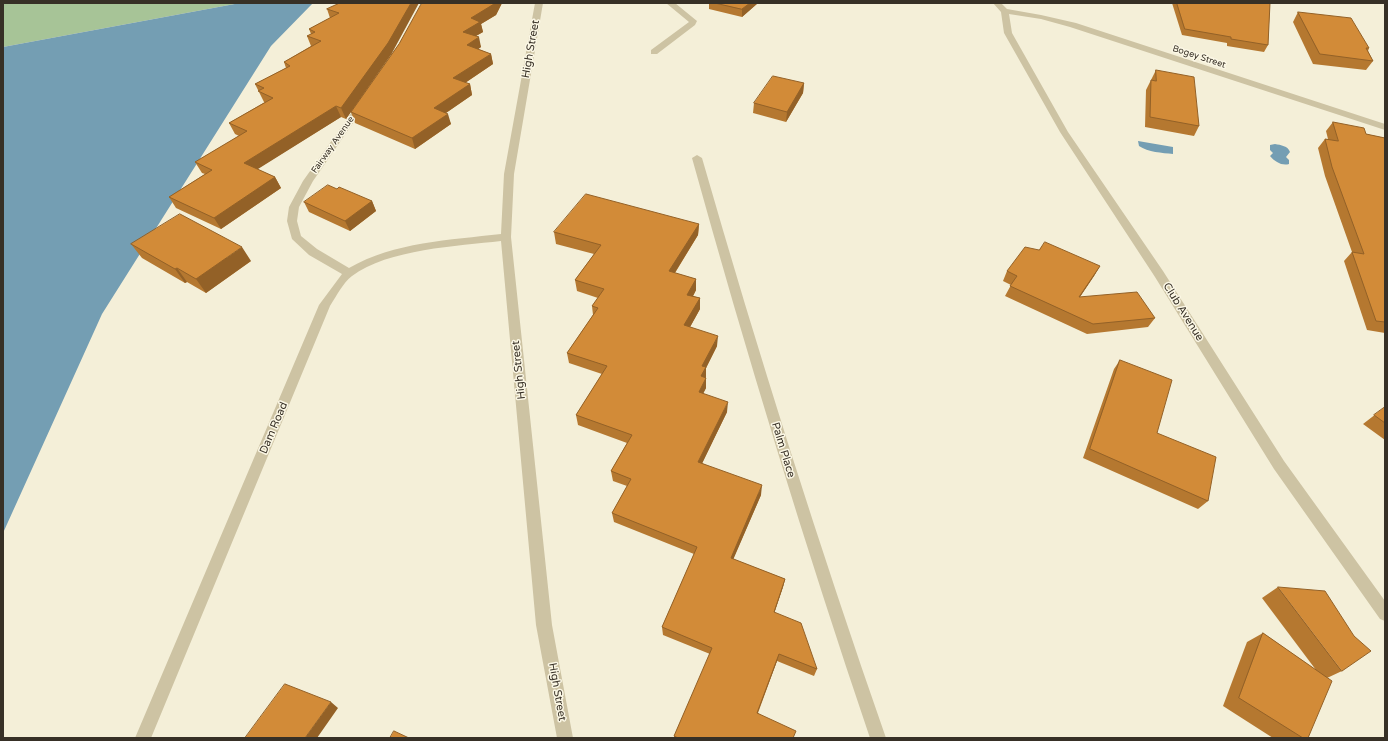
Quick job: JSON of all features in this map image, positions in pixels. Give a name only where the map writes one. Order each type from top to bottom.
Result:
[{"type":"street","name":"High Street","points":[[539,3],[509,174],[506,237],[544,625],[565,738]]},
{"type":"street","points":[[654,52],[693,21],[690,17],[670,3]]},
{"type":"street","name":"Bogey Street","points":[[1001,7],[1073,25],[1385,127]]},
{"type":"street","name":"Club Avenue","points":[[1001,7],[1008,33],[1064,132],[1159,274],[1279,465],[1385,614]]},
{"type":"street","name":"Fairway Avenue","points":[[349,273],[313,252],[296,237],[292,221],[294,207],[308,180],[366,98]]},
{"type":"street","name":"Palm Place","points":[[698,158],[736,299],[830,599],[878,738]]},
{"type":"street","name":"Dam Road","points":[[143,738],[325,305],[338,285],[349,273],[374,261],[394,254],[436,246],[506,237]]},
{"type":"green space","points":[[3,3],[240,3],[3,47]]},
{"type":"water","points":[[240,3],[313,3],[271,46],[102,314],[3,533],[3,47]]},
{"type":"water","points":[[1138,141],[1173,147],[1173,154],[1147,150],[1139,146]]},
{"type":"water","points":[[1275,144],[1288,148],[1290,152],[1286,157],[1289,160],[1289,164],[1279,163],[1270,156],[1273,153],[1270,150],[1270,145]]},
{"type":"building","points":[[340,3],[411,3],[388,43],[341,108],[336,106],[244,163],[275,177],[214,218],[169,197],[212,170],[195,162],[247,131],[229,123],[273,98],[258,91],[264,88],[255,84],[290,66],[284,62],[321,41],[307,36],[315,32],[309,29],[339,13],[327,9]]},
{"type":"building","points":[[422,3],[495,3],[471,18],[480,22],[463,32],[479,37],[467,45],[491,54],[453,78],[470,84],[434,108],[448,114],[412,138],[351,112],[399,44]]},
{"type":"building","points":[[715,3],[750,3],[742,9]]},
{"type":"building","points":[[1177,3],[1270,3],[1268,45],[1185,29]]},
{"type":"building","points":[[1298,12],[1351,18],[1369,48],[1366,48],[1373,61],[1320,54]]},
{"type":"building","points":[[1156,70],[1194,77],[1199,126],[1150,117],[1151,80],[1156,81]]},
{"type":"building","points":[[773,76],[804,83],[787,112],[754,103]]},
{"type":"building","points":[[1333,122],[1364,128],[1366,134],[1385,138],[1385,322],[1376,321],[1352,252],[1364,254],[1332,167],[1325,139],[1338,141]]},
{"type":"building","points":[[328,185],[337,189],[339,187],[372,201],[345,221],[304,202]]},
{"type":"building","points":[[586,194],[699,224],[669,271],[696,279],[687,295],[700,298],[684,325],[718,336],[702,366],[706,367],[701,376],[706,378],[699,392],[728,402],[698,462],[762,485],[731,558],[785,579],[774,612],[801,623],[817,669],[779,654],[757,713],[796,731],[793,738],[678,738],[674,736],[712,648],[662,627],[697,547],[612,513],[631,479],[611,471],[632,435],[576,415],[607,366],[567,353],[598,308],[592,306],[604,289],[575,280],[601,245],[554,232]]},
{"type":"building","points":[[180,214],[242,247],[196,279],[131,244]]},
{"type":"building","points":[[1045,242],[1100,266],[1079,297],[1137,292],[1155,318],[1093,324],[1010,286],[1017,276],[1007,271],[1025,247],[1039,250]]},
{"type":"building","points":[[1120,360],[1172,380],[1157,433],[1216,457],[1208,501],[1090,449]]},
{"type":"building","points":[[1385,407],[1385,423],[1374,415]]},
{"type":"building","points":[[1278,587],[1325,591],[1354,636],[1371,651],[1342,671]]},
{"type":"building","points":[[1263,633],[1332,681],[1308,738],[1303,738],[1239,698]]},
{"type":"building","points":[[285,684],[331,702],[305,738],[245,738]]},
{"type":"building","points":[[394,731],[409,738],[390,738]]}]
